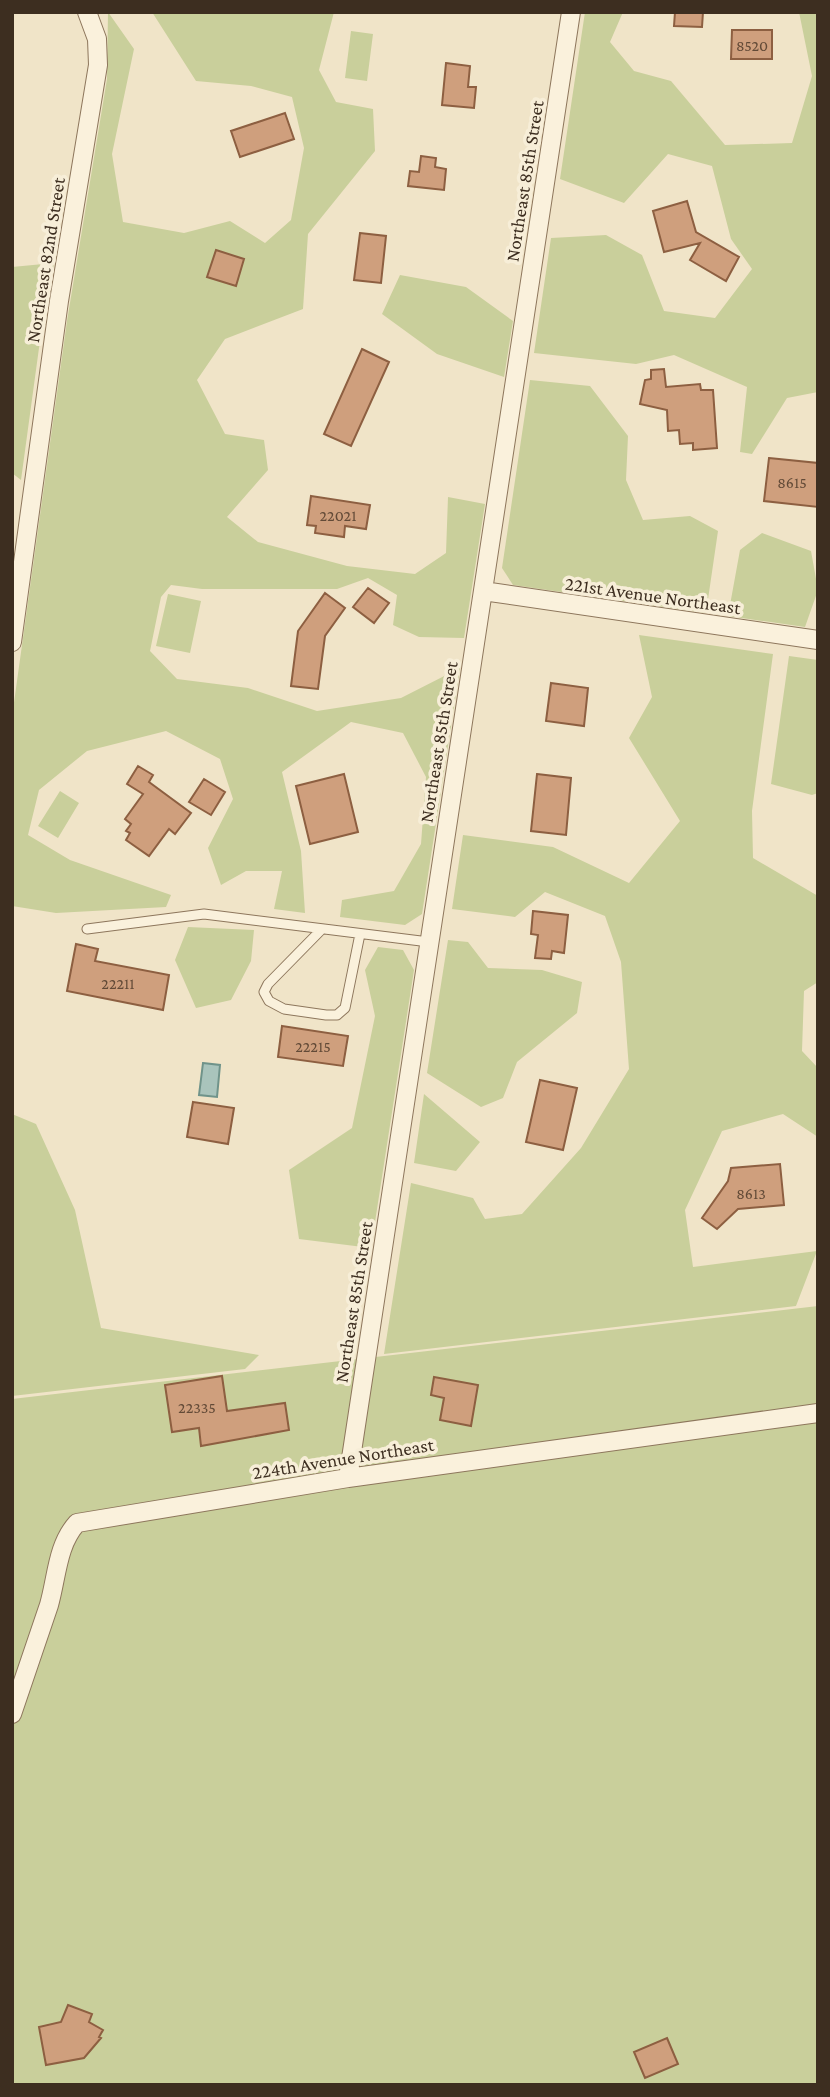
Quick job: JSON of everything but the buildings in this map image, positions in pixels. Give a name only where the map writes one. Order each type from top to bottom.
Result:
[{"type":"street","name":"Northeast 82nd Street","points":[[12,642],[59,301],[98,65],[97,39],[87,12]]},
{"type":"street","name":"Northeast 85th Street","points":[[348,1478],[571,12]]},
{"type":"street","name":"221st Avenue Northeast","points":[[483,591],[818,640]]},
{"type":"street","name":"224th Avenue Northeast","points":[[12,1714],[50,1602],[63,1546],[69,1532],[77,1523],[348,1478],[818,1413]]},
{"type":"lane","points":[[87,929],[204,914],[429,942]]},
{"type":"lane","points":[[322,929],[268,984],[264,992],[269,1001],[284,1009],[337,1014],[345,1008],[360,934]]},
{"type":"green space","points":[[108,12],[134,49],[112,154],[123,222],[184,233],[230,221],[265,243],[291,220],[304,148],[292,97],[251,86],[196,81],[152,12],[334,12],[319,70],[336,102],[373,109],[375,151],[308,234],[303,309],[225,339],[197,380],[225,434],[264,440],[268,470],[227,517],[258,542],[347,566],[415,574],[446,553],[448,497],[485,504],[464,638],[419,637],[393,625],[397,595],[368,578],[337,589],[202,589],[171,585],[161,597],[150,651],[177,679],[248,688],[317,711],[401,698],[460,668],[422,914],[405,925],[340,917],[342,900],[394,891],[421,844],[426,777],[403,733],[351,722],[282,772],[301,851],[305,913],[274,909],[282,871],[246,871],[221,885],[208,848],[233,799],[220,759],[166,731],[87,751],[39,790],[28,835],[70,860],[171,895],[166,907],[56,913],[12,906],[12,717],[67,321],[107,79]]},
{"type":"green space","points":[[585,12],[623,12],[610,42],[634,71],[671,81],[725,145],[792,143],[812,76],[799,12],[818,12],[818,392],[787,398],[752,454],[740,452],[747,387],[674,355],[636,364],[534,353],[551,238],[606,235],[642,255],[664,311],[715,318],[752,269],[731,239],[712,166],[668,154],[624,203],[560,179]]},
{"type":"green space","points":[[351,31],[373,34],[367,81],[345,78]]},
{"type":"green space","points":[[54,263],[21,480],[12,473],[12,267]]},
{"type":"green space","points":[[400,275],[466,287],[513,321],[504,377],[437,354],[382,314]]},
{"type":"green space","points":[[530,380],[590,386],[628,436],[626,480],[643,520],[690,516],[718,531],[706,613],[513,585],[502,568]]},
{"type":"green space","points":[[762,533],[811,551],[818,590],[805,627],[728,616],[740,550]]},
{"type":"green space","points":[[168,594],[201,601],[190,653],[156,646]]},
{"type":"green space","points":[[639,635],[773,654],[752,811],[753,858],[818,896],[818,982],[804,991],[802,1051],[818,1068],[818,1137],[783,1114],[722,1131],[685,1210],[693,1267],[817,1251],[796,1306],[384,1354],[411,1183],[473,1198],[485,1219],[522,1214],[581,1148],[629,1069],[621,962],[605,916],[545,892],[515,917],[452,909],[463,835],[553,847],[629,883],[680,821],[629,738],[652,697]]},
{"type":"green space","points":[[789,656],[818,660],[818,793],[812,795],[771,784]]},
{"type":"green space","points":[[60,791],[79,803],[58,838],[38,826]]},
{"type":"green space","points":[[188,927],[254,930],[251,961],[231,1000],[196,1008],[175,960]]},
{"type":"green space","points":[[448,940],[468,942],[488,968],[542,970],[582,982],[577,1013],[517,1062],[503,1098],[481,1107],[427,1073]]},
{"type":"green space","points":[[378,947],[403,950],[414,970],[371,1248],[299,1239],[289,1170],[352,1128],[375,1016],[365,970]]},
{"type":"green space","points":[[424,1094],[480,1142],[456,1171],[414,1163]]},
{"type":"green space","points":[[12,1114],[36,1124],[75,1210],[101,1328],[259,1355],[245,1369],[12,1396]]},
{"type":"green space","points":[[818,1306],[818,2085],[12,2085],[12,1399]]},
{"type":"water","points":[[203,1063],[220,1065],[217,1097],[199,1095]]}]
